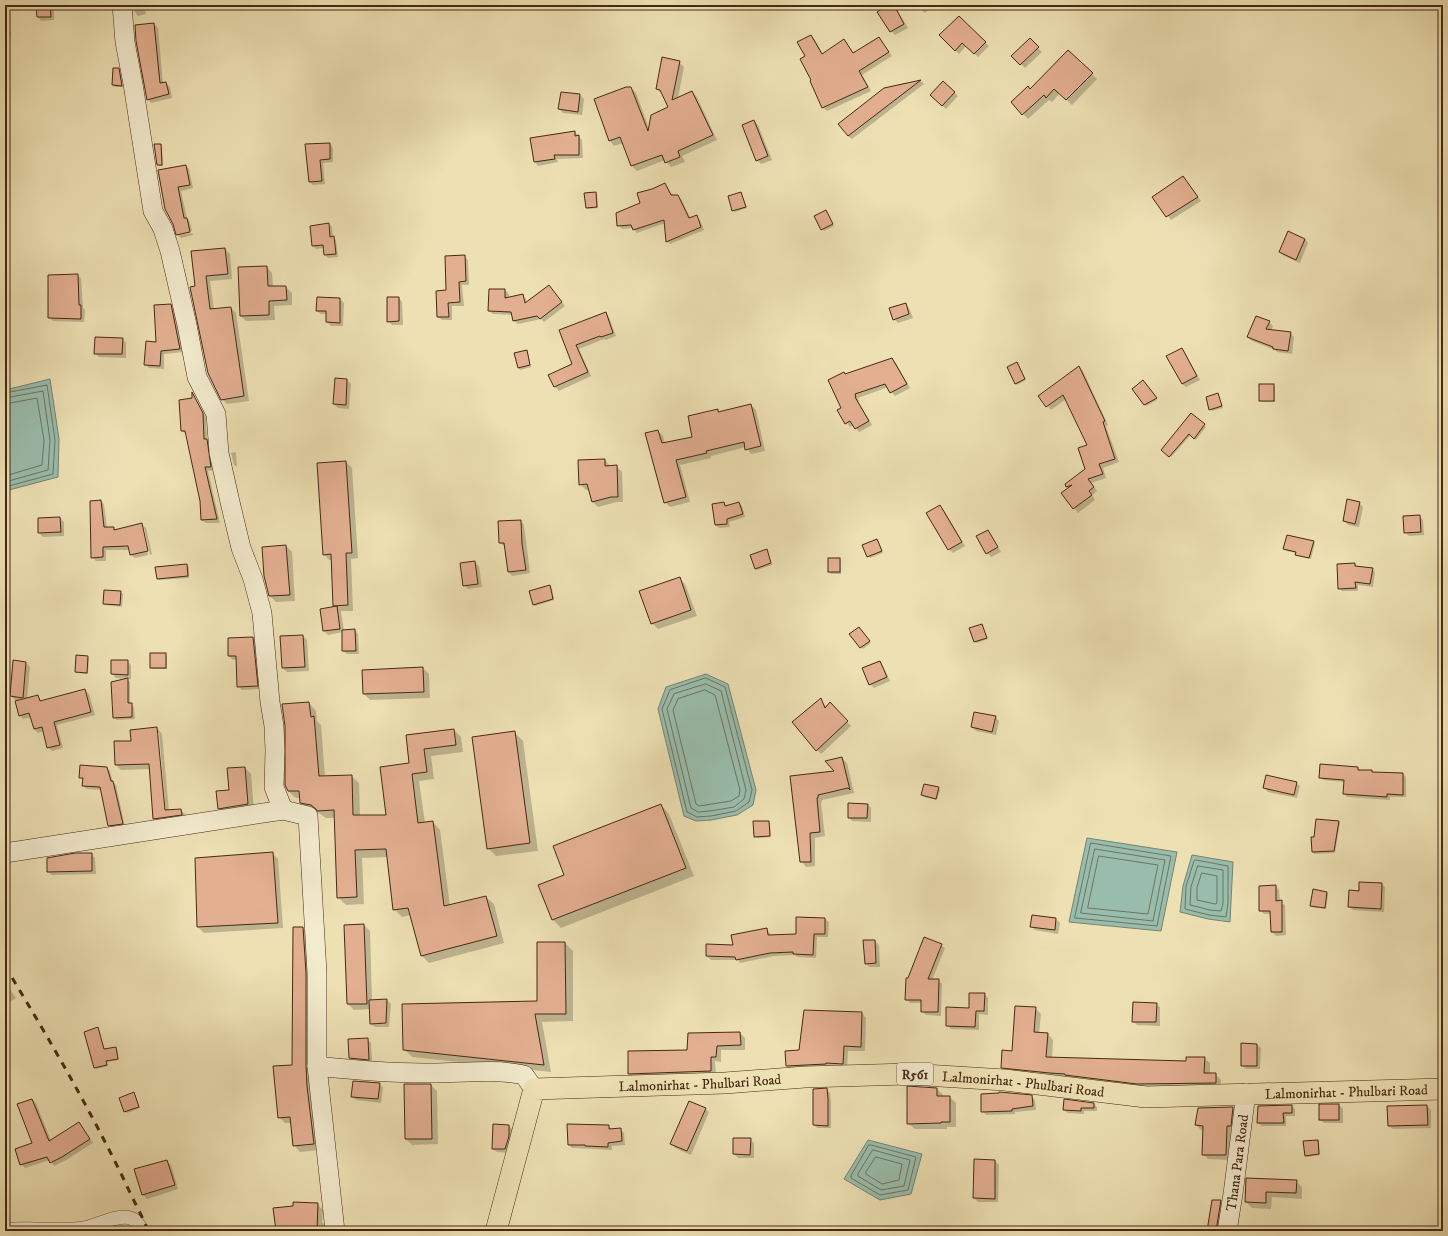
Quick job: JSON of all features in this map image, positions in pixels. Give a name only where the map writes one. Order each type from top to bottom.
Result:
[{"type":"main road","name":"Lalmonirhat - Phulbari Road","points":[[534,1089],[725,1083],[805,1077],[908,1074],[1005,1080],[1146,1096],[1443,1090]]},
{"type":"main road","points":[[496,1231],[534,1089]]},
{"type":"street","points":[[122,5],[125,42],[153,211],[163,229],[170,251],[197,377],[216,414],[219,453],[230,502],[242,548],[262,613],[270,702],[274,726],[274,787],[283,810]]},
{"type":"street","points":[[5,853],[283,810],[308,816],[317,973],[317,1066],[335,1231]]},
{"type":"street","points":[[317,1066],[425,1073],[480,1071],[511,1072],[524,1075],[534,1089]]},
{"type":"street","name":"Thana Para Road","points":[[1227,1231],[1246,1093]]},
{"type":"street","points":[[5,1230],[21,1228],[66,1230],[89,1227],[114,1218],[129,1217],[139,1223],[142,1231]]},
{"type":"water","points":[[50,379],[59,439],[58,477],[5,491],[5,390]]},
{"type":"water","points":[[706,674],[728,684],[756,790],[753,805],[737,815],[696,821],[684,816],[658,709],[666,687]]},
{"type":"water","points":[[1087,838],[1177,852],[1161,931],[1069,922]]},
{"type":"water","points":[[1192,855],[1233,862],[1230,922],[1208,919],[1180,912],[1183,886]]},
{"type":"water","points":[[868,1140],[922,1154],[911,1194],[880,1200],[844,1179]]},
{"type":"building","points":[[36,5],[50,5],[51,17],[37,17]]},
{"type":"building","points":[[888,5],[894,5],[904,24],[890,32],[877,12]]},
{"type":"building","points":[[959,16],[986,42],[974,54],[962,43],[955,51],[939,35]]},
{"type":"building","points":[[154,23],[160,83],[166,82],[169,94],[147,100],[136,41],[135,25]]},
{"type":"building","points":[[811,35],[822,54],[844,39],[853,53],[879,37],[889,52],[859,71],[868,87],[822,108],[810,81],[811,80],[800,59],[805,56],[797,42]]},
{"type":"building","points":[[1030,38],[1039,47],[1020,65],[1011,56]]},
{"type":"building","points":[[1068,50],[1093,73],[1066,100],[1054,89],[1046,98],[1044,95],[1022,115],[1011,102],[1028,86],[1030,89]]},
{"type":"building","points":[[662,57],[680,61],[672,100],[692,91],[713,135],[678,151],[680,157],[665,163],[662,155],[631,166],[620,137],[609,141],[594,99],[626,87],[631,87],[648,131],[651,115],[668,107],[660,90],[656,89]]},
{"type":"building","points":[[113,68],[119,68],[122,86],[112,85]]},
{"type":"building","points":[[921,80],[848,136],[838,124],[884,88]]},
{"type":"building","points":[[943,81],[955,92],[942,106],[930,95]]},
{"type":"building","points":[[561,92],[580,94],[578,112],[558,109]]},
{"type":"building","points":[[754,120],[768,156],[756,161],[742,125]]},
{"type":"building","points":[[575,131],[575,136],[579,135],[579,155],[554,155],[555,159],[534,162],[530,138]]},
{"type":"building","points":[[330,143],[330,159],[320,160],[322,181],[309,182],[305,144]]},
{"type":"building","points":[[154,144],[161,144],[162,165],[157,165]]},
{"type":"building","points":[[186,165],[190,185],[178,187],[184,218],[187,218],[190,232],[176,235],[173,224],[165,209],[158,170]]},
{"type":"building","points":[[1183,176],[1198,197],[1166,217],[1152,197]]},
{"type":"building","points":[[665,183],[671,195],[678,195],[689,218],[697,215],[701,227],[666,242],[664,220],[633,230],[631,225],[617,226],[616,213],[640,203],[637,193],[652,189]]},
{"type":"building","points":[[596,192],[597,207],[586,208],[584,193]]},
{"type":"building","points":[[741,192],[746,207],[732,211],[728,196]]},
{"type":"building","points":[[826,210],[833,224],[821,230],[814,216]]},
{"type":"building","points":[[329,223],[330,237],[334,236],[336,254],[324,255],[323,245],[312,246],[310,226]]},
{"type":"building","points":[[1288,231],[1305,239],[1296,260],[1279,252]]},
{"type":"building","points":[[225,248],[228,274],[206,276],[210,309],[231,307],[244,396],[221,400],[208,373],[190,287],[195,286],[191,251]]},
{"type":"building","points":[[465,255],[466,281],[459,282],[460,302],[448,303],[449,317],[437,317],[436,291],[446,290],[445,256]]},
{"type":"building","points":[[267,266],[268,286],[286,286],[287,300],[269,301],[269,315],[240,316],[238,267]]},
{"type":"building","points":[[78,274],[81,319],[48,318],[48,275]]},
{"type":"building","points":[[549,285],[562,302],[540,319],[537,316],[513,321],[511,312],[488,311],[489,289],[505,289],[505,298],[523,294],[525,303]]},
{"type":"building","points":[[317,297],[340,298],[340,323],[326,322],[326,311],[316,311]]},
{"type":"building","points":[[387,297],[399,297],[399,321],[387,322]]},
{"type":"building","points":[[906,303],[909,314],[893,320],[889,308]]},
{"type":"building","points":[[171,304],[180,349],[161,351],[160,366],[144,365],[146,341],[156,342],[154,305]]},
{"type":"building","points":[[606,312],[613,333],[576,345],[588,372],[554,387],[548,375],[572,364],[559,330]]},
{"type":"building","points":[[1256,316],[1270,321],[1266,329],[1291,332],[1288,351],[1273,349],[1273,347],[1247,337]]},
{"type":"building","points":[[95,337],[123,338],[122,354],[94,354]]},
{"type":"building","points":[[1182,348],[1197,376],[1182,384],[1166,356]]},
{"type":"building","points":[[527,350],[530,365],[518,368],[514,353]]},
{"type":"building","points":[[892,358],[907,384],[890,393],[885,384],[855,394],[855,397],[869,421],[855,429],[850,421],[845,424],[837,410],[841,408],[828,380],[844,372],[845,374]]},
{"type":"building","points":[[1017,362],[1025,379],[1015,384],[1007,367]]},
{"type":"building","points":[[1079,366],[1105,421],[1103,422],[1115,459],[1099,464],[1103,474],[1088,479],[1094,487],[1089,491],[1092,495],[1073,509],[1061,493],[1072,485],[1066,487],[1065,484],[1085,469],[1078,448],[1087,445],[1063,395],[1046,407],[1038,396]]},
{"type":"building","points":[[335,378],[347,379],[346,405],[333,404]]},
{"type":"building","points":[[1143,380],[1157,398],[1144,405],[1132,389]]},
{"type":"building","points":[[1259,384],[1274,384],[1274,401],[1259,401]]},
{"type":"building","points":[[192,392],[203,413],[204,439],[207,439],[211,467],[205,467],[217,519],[201,520],[200,501],[185,431],[181,431],[179,400],[192,398]]},
{"type":"building","points":[[1218,393],[1222,406],[1209,410],[1206,397]]},
{"type":"building","points":[[751,404],[761,446],[745,450],[744,442],[676,460],[686,497],[664,503],[645,433],[658,430],[662,443],[692,437],[688,416],[718,409],[718,412]]},
{"type":"building","points":[[1191,413],[1205,424],[1194,439],[1189,434],[1169,457],[1161,450]]},
{"type":"building","points":[[605,459],[605,466],[617,465],[618,497],[611,497],[592,502],[587,484],[579,485],[578,460]]},
{"type":"building","points":[[346,461],[352,553],[346,553],[348,605],[333,606],[331,554],[323,555],[317,463]]},
{"type":"building","points":[[1347,499],[1360,502],[1355,524],[1343,521]]},
{"type":"building","points":[[101,500],[104,527],[114,527],[114,530],[142,523],[148,551],[130,555],[128,546],[103,547],[103,557],[91,558],[90,501]]},
{"type":"building","points":[[724,502],[725,506],[739,502],[743,514],[727,519],[727,524],[715,525],[712,504]]},
{"type":"building","points":[[940,505],[962,542],[948,550],[926,513]]},
{"type":"building","points":[[1420,515],[1421,532],[1404,533],[1403,516]]},
{"type":"building","points":[[60,517],[61,532],[38,533],[38,518]]},
{"type":"building","points":[[521,520],[522,544],[526,570],[508,572],[504,543],[499,543],[498,521]]},
{"type":"building","points":[[988,530],[998,547],[986,554],[976,536]]},
{"type":"building","points":[[1287,535],[1314,541],[1309,558],[1295,555],[1296,552],[1283,549]]},
{"type":"building","points":[[877,539],[882,551],[867,557],[862,545]]},
{"type":"building","points":[[286,545],[290,595],[269,596],[264,576],[262,547]]},
{"type":"building","points":[[767,549],[771,563],[755,569],[750,555]]},
{"type":"building","points":[[828,558],[840,558],[840,572],[828,572]]},
{"type":"building","points":[[475,561],[478,584],[463,586],[460,563]]},
{"type":"building","points":[[1355,563],[1355,566],[1373,568],[1370,584],[1355,582],[1356,588],[1338,589],[1337,564]]},
{"type":"building","points":[[187,564],[188,576],[157,579],[155,567]]},
{"type":"building","points":[[680,577],[691,610],[651,624],[639,591]]},
{"type":"building","points":[[550,585],[553,599],[533,605],[529,591]]},
{"type":"building","points":[[104,590],[121,591],[120,605],[103,604]]},
{"type":"building","points":[[337,606],[340,629],[323,631],[320,609]]},
{"type":"building","points":[[982,624],[987,638],[974,642],[969,628]]},
{"type":"building","points":[[859,627],[870,641],[860,648],[849,634]]},
{"type":"building","points":[[355,629],[356,651],[342,651],[342,630]]},
{"type":"building","points":[[303,635],[305,667],[282,668],[280,636]]},
{"type":"building","points":[[253,637],[258,686],[237,687],[236,656],[228,656],[228,638]]},
{"type":"building","points":[[150,653],[166,653],[166,668],[150,668]]},
{"type":"building","points":[[76,655],[88,656],[87,673],[75,672]]},
{"type":"building","points":[[13,660],[26,662],[23,698],[10,696]]},
{"type":"building","points":[[111,660],[128,660],[128,675],[111,674]]},
{"type":"building","points":[[880,661],[887,677],[869,685],[862,668]]},
{"type":"building","points":[[423,667],[424,692],[363,694],[362,670]]},
{"type":"building","points":[[128,678],[128,703],[132,703],[132,717],[113,718],[111,682]]},
{"type":"building","points":[[85,689],[91,712],[54,722],[60,745],[47,748],[42,727],[34,729],[29,713],[19,716],[15,701],[38,695],[40,701]]},
{"type":"building","points":[[821,698],[825,708],[830,702],[848,721],[816,751],[792,722]]},
{"type":"building","points":[[309,702],[311,717],[314,716],[319,776],[352,775],[353,815],[386,815],[380,767],[409,763],[406,735],[454,729],[456,745],[424,749],[427,772],[412,774],[418,823],[433,821],[444,906],[486,896],[497,936],[421,956],[408,908],[393,910],[386,849],[355,850],[357,897],[337,898],[334,810],[317,811],[311,805],[300,803],[299,791],[288,791],[285,785],[285,726],[282,704]]},
{"type":"building","points":[[974,712],[996,716],[992,732],[971,727]]},
{"type":"building","points":[[157,727],[165,810],[181,809],[182,815],[153,819],[149,764],[115,765],[114,741],[131,741],[130,730]]},
{"type":"building","points":[[515,731],[530,843],[487,849],[472,737]]},
{"type":"building","points":[[842,757],[850,790],[848,788],[818,795],[820,832],[810,833],[811,862],[800,862],[790,776],[834,771],[825,761]]},
{"type":"building","points":[[1320,764],[1358,767],[1358,770],[1372,770],[1372,772],[1403,773],[1403,795],[1387,794],[1387,797],[1343,794],[1344,780],[1319,778]]},
{"type":"building","points":[[80,765],[107,767],[111,781],[113,781],[123,824],[108,826],[100,787],[82,786],[83,778],[79,778]]},
{"type":"building","points":[[245,767],[248,804],[218,809],[216,791],[229,790],[227,768]]},
{"type":"building","points":[[1266,775],[1297,782],[1294,795],[1263,788]]},
{"type":"building","points":[[924,784],[939,787],[936,799],[921,795]]},
{"type":"building","points":[[848,803],[868,804],[867,818],[848,818]]},
{"type":"building","points":[[661,804],[686,868],[552,920],[538,885],[564,875],[553,846]]},
{"type":"building","points":[[1316,819],[1339,821],[1334,851],[1312,852],[1311,837],[1314,837]]},
{"type":"building","points":[[753,821],[769,821],[770,836],[754,837]]},
{"type":"building","points":[[273,852],[278,923],[197,927],[195,858]]},
{"type":"building","points":[[75,853],[92,853],[92,871],[47,872],[47,858]]},
{"type":"building","points":[[1359,882],[1382,883],[1381,909],[1348,907],[1349,890],[1359,891]]},
{"type":"building","points":[[1276,885],[1276,901],[1282,900],[1282,932],[1271,932],[1270,911],[1259,911],[1259,886]]},
{"type":"building","points":[[1313,889],[1327,892],[1325,908],[1310,906]]},
{"type":"building","points":[[1032,915],[1056,918],[1055,930],[1030,927]]},
{"type":"building","points":[[796,917],[825,918],[825,934],[814,934],[813,955],[793,954],[793,952],[770,953],[736,960],[735,957],[706,956],[706,944],[733,945],[731,935],[767,928],[768,935],[796,934]]},
{"type":"building","points":[[364,924],[367,1004],[347,1004],[344,925]]},
{"type":"building","points":[[293,927],[303,927],[306,973],[307,1086],[314,1144],[293,1146],[290,1117],[278,1118],[273,1066],[292,1065]]},
{"type":"building","points":[[924,937],[942,944],[928,979],[939,979],[938,1012],[921,1012],[921,1000],[905,1000],[906,978],[908,978]]},
{"type":"building","points":[[863,940],[875,940],[876,963],[865,964]]},
{"type":"building","points":[[537,942],[565,942],[566,1014],[535,1014],[544,1065],[403,1050],[402,1004],[537,1001]]},
{"type":"building","points":[[969,993],[985,993],[984,1011],[976,1011],[975,1027],[946,1026],[946,1007],[969,1008]]},
{"type":"building","points":[[387,999],[386,1023],[370,1024],[369,1000]]},
{"type":"building","points":[[1133,1002],[1157,1003],[1156,1022],[1132,1022]]},
{"type":"building","points":[[1015,1006],[1036,1007],[1034,1032],[1048,1033],[1046,1057],[1186,1061],[1186,1057],[1205,1057],[1204,1073],[1216,1073],[1216,1083],[1137,1084],[1065,1074],[1001,1068],[1002,1050],[1012,1051]]},
{"type":"building","points":[[804,1010],[862,1012],[861,1047],[844,1046],[843,1064],[826,1063],[786,1066],[785,1051],[799,1050]]},
{"type":"building","points":[[98,1027],[104,1049],[116,1047],[118,1059],[106,1061],[107,1065],[94,1068],[84,1032]]},
{"type":"building","points":[[740,1032],[741,1045],[717,1046],[716,1057],[711,1057],[711,1071],[628,1074],[628,1051],[687,1050],[688,1033]]},
{"type":"building","points":[[368,1038],[369,1060],[349,1058],[348,1039]]},
{"type":"building","points":[[1241,1043],[1257,1044],[1257,1066],[1241,1066]]},
{"type":"building","points":[[353,1081],[380,1083],[378,1099],[351,1097]]},
{"type":"building","points":[[404,1084],[431,1084],[432,1139],[405,1139]]},
{"type":"building","points":[[907,1086],[937,1088],[937,1096],[950,1096],[950,1122],[907,1124]]},
{"type":"building","points":[[827,1088],[828,1126],[813,1125],[813,1089]]},
{"type":"building","points":[[134,1092],[139,1107],[124,1112],[119,1098]]},
{"type":"building","points":[[999,1092],[1032,1095],[1033,1106],[1012,1109],[1012,1111],[981,1112],[981,1094]]},
{"type":"building","points":[[32,1099],[49,1141],[79,1122],[90,1139],[50,1163],[47,1157],[20,1165],[15,1149],[32,1143],[17,1104]]},
{"type":"building","points":[[1064,1099],[1094,1103],[1094,1108],[1081,1108],[1081,1111],[1063,1110]]},
{"type":"building","points":[[689,1101],[706,1108],[687,1151],[670,1144]]},
{"type":"building","points":[[1319,1104],[1339,1104],[1339,1120],[1319,1120]]},
{"type":"building","points":[[1292,1105],[1292,1113],[1283,1113],[1284,1123],[1257,1123],[1258,1106]]},
{"type":"building","points":[[1427,1105],[1428,1125],[1388,1126],[1387,1106]]},
{"type":"building","points":[[1233,1107],[1231,1126],[1227,1126],[1226,1155],[1202,1155],[1203,1126],[1195,1125],[1198,1108]]},
{"type":"building","points":[[493,1124],[509,1125],[509,1136],[505,1149],[492,1149]]},
{"type":"building","points":[[567,1124],[609,1125],[609,1129],[621,1128],[622,1141],[608,1143],[608,1147],[568,1145]]},
{"type":"building","points":[[733,1138],[751,1138],[750,1155],[733,1154]]},
{"type":"building","points":[[1318,1140],[1319,1154],[1305,1156],[1303,1141]]},
{"type":"building","points":[[974,1159],[995,1160],[995,1199],[973,1198]]},
{"type":"building","points":[[167,1160],[175,1185],[142,1195],[134,1169]]},
{"type":"building","points":[[1246,1178],[1297,1180],[1296,1193],[1266,1192],[1266,1203],[1245,1202]]},
{"type":"building","points":[[1212,1200],[1221,1200],[1216,1231],[1207,1231]]},
{"type":"building","points":[[293,1202],[318,1203],[317,1231],[276,1231],[273,1208],[293,1206]]},
{"type":"railway","points":[[5,966],[53,1046],[83,1101],[112,1156],[148,1231]]}]
